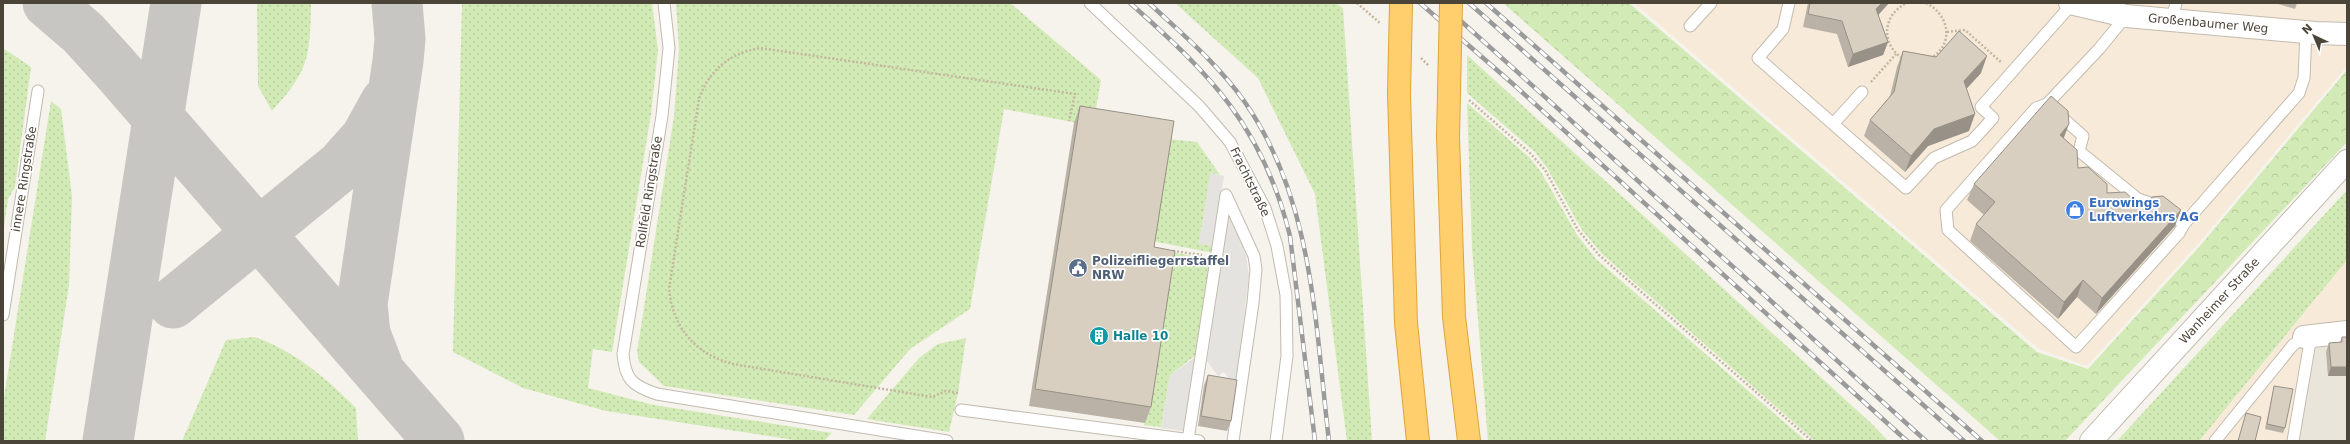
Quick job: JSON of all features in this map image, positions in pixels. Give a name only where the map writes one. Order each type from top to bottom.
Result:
[{"type":"highway","points":[[1401,3],[1399,94],[1406,323],[1418,441]]},
{"type":"highway","points":[[1450,3],[1448,137],[1454,318],[1469,441]]},
{"type":"street","name":"Großenbaumer Weg","points":[[2071,3],[2126,16],[2174,12],[2306,32],[2347,34]]},
{"type":"street","name":"Wanheimer Straße","points":[[2091,441],[2347,161]]},
{"type":"street","points":[[2308,337],[2347,332]]},
{"type":"lane","name":"Rollfeld Ringstraße","points":[[664,3],[669,48],[662,116],[623,354],[624,368],[629,380],[642,389],[657,394],[947,441]]},
{"type":"lane","name":"Frachtstraße","points":[[1090,3],[1200,106],[1230,142],[1265,208],[1277,246],[1286,294],[1287,356],[1276,441]]},
{"type":"lane","points":[[1690,26],[1711,3]]},
{"type":"lane","points":[[1789,3],[1783,29],[1758,58],[1906,188],[1934,158],[1972,141],[1993,118],[1981,107],[2071,3]]},
{"type":"lane","points":[[2126,16],[2099,49],[2047,104],[2036,108],[1946,210],[1948,230],[2076,347],[2179,234],[2184,224],[2299,93],[2304,78],[2306,32]]},
{"type":"lane","name":"innere Ringstraße","points":[[3,315],[38,91]]},
{"type":"lane","points":[[1833,124],[1862,92]]},
{"type":"lane","points":[[2047,104],[2083,136],[2079,150],[2138,199],[2164,208],[2184,224]]},
{"type":"lane","points":[[961,410],[1194,440],[1226,195],[1254,256],[1256,269],[1253,303],[1233,441]]},
{"type":"lane","points":[[2215,441],[2292,345],[2308,337]]},
{"type":"lane","points":[[2293,441],[2308,337]]},
{"type":"path","points":[[1357,3],[1385,28]]},
{"type":"path","points":[[1907,3],[1893,12],[1886,29],[1889,43],[1896,54],[1908,60]]},
{"type":"path","points":[[1927,3],[1941,14],[1947,32],[1942,48],[1928,59]]},
{"type":"path","points":[[1947,32],[1965,30],[2012,72]]},
{"type":"path","points":[[958,393],[946,391],[932,397],[734,364],[708,355],[688,339],[674,316],[669,289],[699,99],[703,88],[716,69],[725,61],[748,50],[760,48],[1075,94],[1069,121]]},
{"type":"path","points":[[1415,54],[1434,69]]},
{"type":"path","points":[[1862,92],[1896,54]]},
{"type":"path","points":[[1464,95],[1530,153],[1545,170],[1578,230],[1599,255],[1812,441]]},
{"type":"path","points":[[1165,250],[1217,258]]},
{"type":"shaded area","points":[[1634,3],[2347,3],[2347,66],[2198,244],[2087,366],[2039,349]]},
{"type":"shaded area","points":[[1210,173],[1224,176],[1212,246],[1199,244]]},
{"type":"shaded area","points":[[1229,212],[1246,255],[1249,275],[1236,388],[1224,372],[1218,376],[1207,361]]},
{"type":"shaded area","points":[[2347,260],[2347,329],[2316,345],[2298,441],[2199,441]]},
{"type":"shaded area","points":[[2347,342],[2347,441],[2298,441],[2316,345]]},
{"type":"shaded area","points":[[1197,356],[1183,431],[1161,428],[1170,375]]},
{"type":"green space","points":[[257,3],[311,3],[310,37],[305,62],[294,85],[272,111],[258,86]]},
{"type":"green space","points":[[462,3],[652,3],[658,50],[651,114],[612,352],[593,349],[588,388],[654,405],[832,433],[824,441],[801,441],[606,411],[523,388],[453,352]]},
{"type":"green space","points":[[676,3],[1010,3],[1101,80],[1093,126],[1004,109],[970,309],[910,349],[854,415],[664,386],[639,362],[637,352],[674,116],[679,49]]},
{"type":"green space","points":[[1175,3],[1336,3],[1343,8],[1372,441],[1347,441],[1315,194],[1258,78]]},
{"type":"green space","points":[[1503,3],[1629,3],[2037,352],[2088,369],[2200,246],[2347,70],[2347,142],[2065,441],[2000,441]]},
{"type":"green space","points":[[3,48],[31,67],[15,187],[8,199],[3,235]]},
{"type":"green space","points":[[1467,55],[1872,424],[1888,441],[1815,441],[1602,254],[1582,230],[1547,168],[1535,152],[1467,93]]},
{"type":"green space","points":[[51,101],[61,109],[72,196],[69,285],[45,441],[3,441],[3,404]]},
{"type":"green space","points":[[1467,103],[1529,157],[1541,172],[1577,235],[1596,259],[1806,441],[1488,441],[1472,247]]},
{"type":"green space","points":[[1168,139],[1197,142],[1220,175],[1211,173],[1199,243],[1215,246],[1214,253],[1152,241]]},
{"type":"green space","points":[[2347,190],[2347,260],[2199,441],[2117,441]]},
{"type":"green space","points":[[1160,250],[1213,260],[1196,355],[1170,375],[1161,427],[1144,425]]},
{"type":"green space","points":[[254,337],[283,350],[309,366],[322,376],[356,408],[358,441],[182,441],[226,340]]},
{"type":"green space","points":[[966,338],[958,393],[949,432],[867,419],[919,358],[938,344]]},
{"type":"building","points":[[1810,3],[1882,3],[1876,9],[1888,42],[1853,54],[1842,21],[1808,14]]},
{"type":"building","points":[[1959,31],[1987,56],[1964,81],[1975,114],[1934,129],[1911,156],[1870,120],[1894,92],[1903,51],[1936,57]]},
{"type":"building","points":[[2051,96],[2068,111],[2069,124],[2060,135],[2077,150],[2078,168],[2088,167],[2107,184],[2107,193],[2125,192],[2143,208],[2152,197],[2163,196],[2181,210],[2102,298],[2083,280],[2064,302],[1976,224],[1995,202],[1974,184]]},
{"type":"building","name":"Halle 10","points":[[1080,106],[1174,121],[1154,247],[1175,251],[1151,407],[1035,389]]},
{"type":"building","points":[[2342,337],[2347,337],[2347,367],[2331,367],[2329,343],[2342,342]]},
{"type":"building","points":[[1208,375],[1237,380],[1231,421],[1201,416]]},
{"type":"building","points":[[2274,386],[2293,389],[2285,428],[2267,424]]},
{"type":"building","points":[[2246,413],[2261,417],[2255,441],[2238,441]]},
{"type":"taxiway","points":[[48,3],[83,33],[114,67],[439,441]]},
{"type":"taxiway","points":[[108,441],[176,3]]},
{"type":"taxiway","points":[[377,365],[365,334],[362,304],[398,61],[400,39],[397,3]]},
{"type":"taxiway","points":[[173,303],[341,166],[366,138],[386,102]]},
{"type":"railway","points":[[1130,3],[1185,54],[1209,80],[1249,133],[1265,164],[1279,198],[1290,236],[1315,441]]},
{"type":"railway","points":[[1149,3],[1199,50],[1234,87],[1267,139],[1285,180],[1298,221],[1308,265],[1320,353],[1329,441]]},
{"type":"railway","points":[[1420,3],[1513,84],[1907,441]]},
{"type":"railway","points":[[1441,3],[1926,441]]},
{"type":"railway","points":[[1469,3],[1964,441]]},
{"type":"railway","points":[[1486,3],[1982,441]]},
{"type":"place","name":"Eurowings Luftverkehrs AG","points":[[2075,210]]},
{"type":"place","name":"Polizeifliegerrstaffel NRW","points":[[1078,268]]},
{"type":"place","name":"Halle 10","points":[[1099,336]]}]
